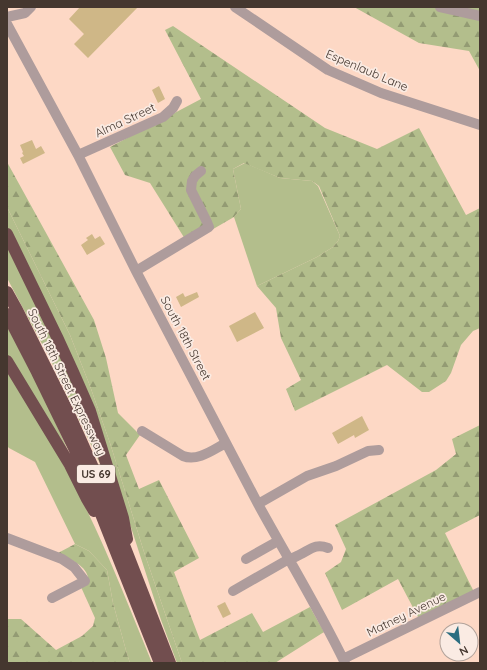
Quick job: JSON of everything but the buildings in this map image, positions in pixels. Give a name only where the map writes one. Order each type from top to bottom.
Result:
[{"type":"highway","points":[[7,234],[57,337],[90,411],[123,518],[134,573]]},
{"type":"highway","name":"South 18th Street Expressway","points":[[7,292],[69,414],[98,481],[170,663]]},
{"type":"highway","name":"South 18th Street Expressway","points":[[7,314],[78,456],[160,663]]},
{"type":"highway","points":[[7,361],[70,465],[87,499],[109,533]]},
{"type":"street","points":[[7,17],[25,13],[31,7]]},
{"type":"street","name":"Espenlaub Lane","points":[[234,7],[328,70],[381,93],[480,125]]},
{"type":"street","points":[[440,7],[480,16]]},
{"type":"street","name":"South 18th Street","points":[[7,24],[78,156],[136,271],[258,504],[344,661]]},
{"type":"street","name":"Alma Street","points":[[78,156],[162,118],[173,108],[177,101]]},
{"type":"street","points":[[136,271],[209,227],[191,190],[192,181],[200,171]]},
{"type":"street","points":[[142,431],[188,458],[200,456],[226,443]]},
{"type":"street","points":[[258,504],[307,476],[336,466],[368,451],[379,450]]},
{"type":"street","points":[[7,538],[62,559],[74,567],[85,581],[52,598]]},
{"type":"street","points":[[246,559],[278,540]]},
{"type":"street","points":[[233,592],[289,559],[315,547],[322,546],[328,548]]},
{"type":"street","name":"Matney Avenue","points":[[344,661],[480,592]]},
{"type":"green space","points":[[354,7],[480,7],[480,71],[469,51],[419,43]]},
{"type":"green space","points":[[173,26],[325,128],[377,149],[419,128],[466,215],[480,208],[480,328],[473,331],[461,345],[451,373],[446,381],[429,392],[422,392],[387,365],[295,411],[286,389],[301,380],[281,338],[276,308],[257,286],[317,257],[333,247],[338,241],[340,236],[319,186],[312,181],[280,178],[244,163],[233,169],[241,209],[234,217],[189,243],[150,183],[125,175],[110,147],[201,99],[165,30]]},
{"type":"green space","points":[[7,162],[94,320],[106,358],[118,413],[140,435],[126,455],[139,489],[159,480],[199,558],[174,572],[200,640],[252,613],[263,632],[310,607],[324,632],[275,663],[182,663],[90,386],[70,335],[7,207]]},
{"type":"green space","points":[[245,163],[280,178],[312,181],[318,186],[340,236],[333,247],[317,257],[257,286],[234,217],[241,209],[233,169]]},
{"type":"green space","points":[[7,207],[70,335],[90,386],[182,663],[177,663],[161,620],[92,407],[7,227]]},
{"type":"green space","points":[[7,242],[75,381],[103,470],[50,359],[7,278]]},
{"type":"green space","points":[[7,326],[45,399],[70,455],[7,356]]},
{"type":"green space","points":[[7,370],[44,430],[89,514],[152,663],[130,663],[113,603],[107,570],[89,551],[75,544],[35,462],[7,446]]},
{"type":"green space","points":[[480,425],[480,515],[445,533],[474,592],[419,619],[398,579],[342,610],[325,573],[341,562],[346,549],[335,525],[436,470],[456,454],[452,439]]},
{"type":"green space","points":[[75,544],[89,551],[107,570],[113,603],[130,663],[7,663],[7,619],[21,619],[56,650],[82,636],[93,626],[95,618],[81,587],[88,577],[86,572],[76,562],[58,553]]}]
